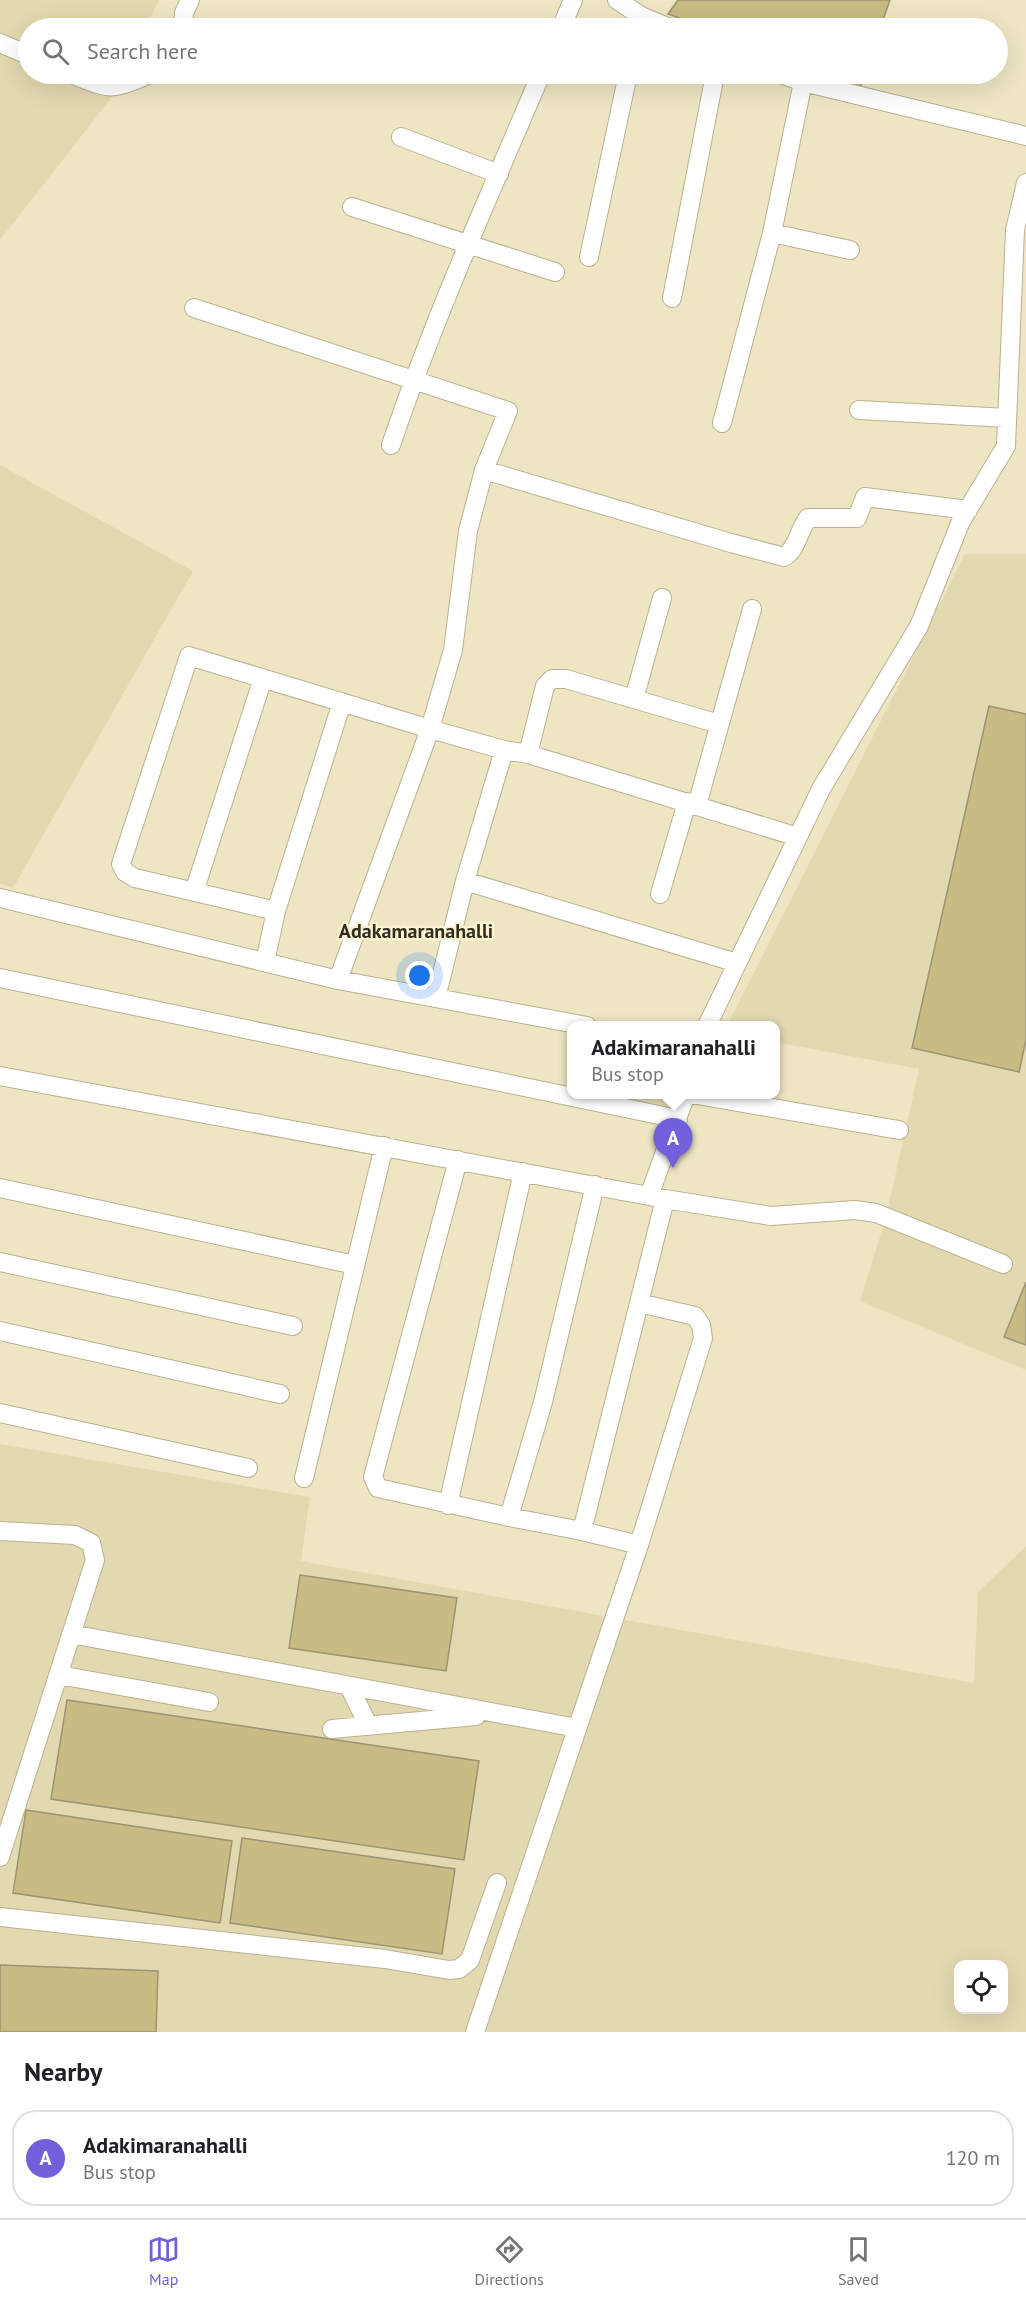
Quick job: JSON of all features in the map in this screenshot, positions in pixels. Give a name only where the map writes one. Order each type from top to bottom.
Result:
[{"type":"street","points":[[184,18],[190,0]]},
{"type":"street","points":[[565,18],[573,0]]},
{"type":"street","points":[[617,0],[636,18]]},
{"type":"street","points":[[0,43],[18,51]]},
{"type":"street","points":[[96,84],[104,87],[125,84]]},
{"type":"street","points":[[391,445],[413,381],[468,243],[538,84]]},
{"type":"street","points":[[589,257],[626,84]]},
{"type":"street","points":[[672,298],[713,84]]},
{"type":"street","points":[[722,423],[772,233],[803,84]]},
{"type":"street","points":[[811,84],[1026,136]]},
{"type":"street","points":[[401,137],[499,174]]},
{"type":"street","points":[[709,1021],[821,789],[919,626],[960,521],[1006,446],[1015,230],[1026,183]]},
{"type":"street","points":[[352,207],[555,272]]},
{"type":"street","points":[[772,233],[850,250]]},
{"type":"street","points":[[194,308],[508,411],[484,470],[468,531],[453,650],[430,729],[338,980]]},
{"type":"street","points":[[859,410],[1007,418]]},
{"type":"street","points":[[484,470],[784,557],[790,554],[808,518],[857,518],[865,498],[968,510]]},
{"type":"street","points":[[634,699],[662,598]]},
{"type":"street","points":[[660,894],[719,724],[752,609]]},
{"type":"street","points":[[276,911],[135,878],[124,872],[121,864],[189,656],[430,729],[504,750],[528,754],[798,837]]},
{"type":"street","points":[[194,892],[262,678]]},
{"type":"street","points":[[528,754],[544,686],[552,679],[566,679],[719,724]]},
{"type":"street","points":[[265,962],[276,911],[342,702]]},
{"type":"street","points":[[436,998],[465,881],[504,750]]},
{"type":"street","points":[[465,881],[737,963]]},
{"type":"street","points":[[0,898],[338,980],[567,1022]]},
{"type":"street","points":[[0,978],[567,1096]]},
{"type":"street","points":[[0,1076],[771,1216],[855,1210],[876,1213],[1003,1264]]},
{"type":"street","points":[[582,1099],[678,1119]]},
{"type":"street","points":[[582,1531],[639,1303],[657,1197],[685,1099]]},
{"type":"street","points":[[716,1099],[899,1130]]},
{"type":"street","points":[[304,1478],[384,1146]]},
{"type":"street","points":[[458,1160],[373,1477],[378,1488],[639,1545]]},
{"type":"street","points":[[448,1505],[523,1172]]},
{"type":"street","points":[[509,1518],[543,1402],[595,1185]]},
{"type":"street","points":[[0,1188],[356,1265]]},
{"type":"street","points":[[0,1262],[293,1326]]},
{"type":"street","points":[[475,2032],[639,1545],[703,1338],[701,1325],[695,1316],[639,1303]]},
{"type":"street","points":[[0,1331],[280,1394]]},
{"type":"street","points":[[0,1413],[248,1468]]},
{"type":"street","points":[[0,1531],[75,1534],[91,1543],[94,1560],[0,1857]]},
{"type":"street","points":[[71,1634],[577,1728]]},
{"type":"street","points":[[59,1675],[208,1702]]},
{"type":"street","points":[[349,1686],[368,1725]]},
{"type":"street","points":[[332,1729],[498,1714]]},
{"type":"street","points":[[0,1917],[385,1959],[449,1970],[459,1969],[470,1960],[497,1883]]},
{"type":"shaded area","points":[[0,0],[159,0],[150,18],[18,18],[18,84],[118,84],[112,97],[0,240]]},
{"type":"shaded area","points":[[0,465],[193,571],[13,888],[0,883]]},
{"type":"shaded area","points":[[965,554],[1026,554],[1026,1370],[860,1301],[886,1217],[919,1069],[780,1043],[780,1021],[730,1021]]},
{"type":"shaded area","points":[[0,1444],[310,1497],[301,1561],[974,1683],[978,1592],[1026,1546],[1026,2032],[0,2032]]},
{"type":"building","points":[[678,0],[890,0],[884,18],[678,18],[668,14]]},
{"type":"building","points":[[839,84],[862,84],[859,92]]},
{"type":"building","points":[[989,706],[1026,714],[1026,1040],[1019,1072],[912,1048]]},
{"type":"building","points":[[1026,1282],[1026,1345],[1004,1337]]},
{"type":"building","points":[[300,1575],[457,1598],[446,1671],[289,1648]]},
{"type":"building","points":[[67,1700],[479,1761],[464,1860],[51,1799]]},
{"type":"building","points":[[26,1810],[232,1841],[220,1923],[13,1893]]},
{"type":"building","points":[[242,1838],[455,1869],[442,1954],[230,1923]]},
{"type":"building","points":[[0,1965],[158,1971],[156,2032],[0,2032]]},
{"type":"place","name":"Adakimaranahalli","points":[[673,1168]]},
{"type":"district","name":"Adakamaranahalli","points":[[416,931]]}]
